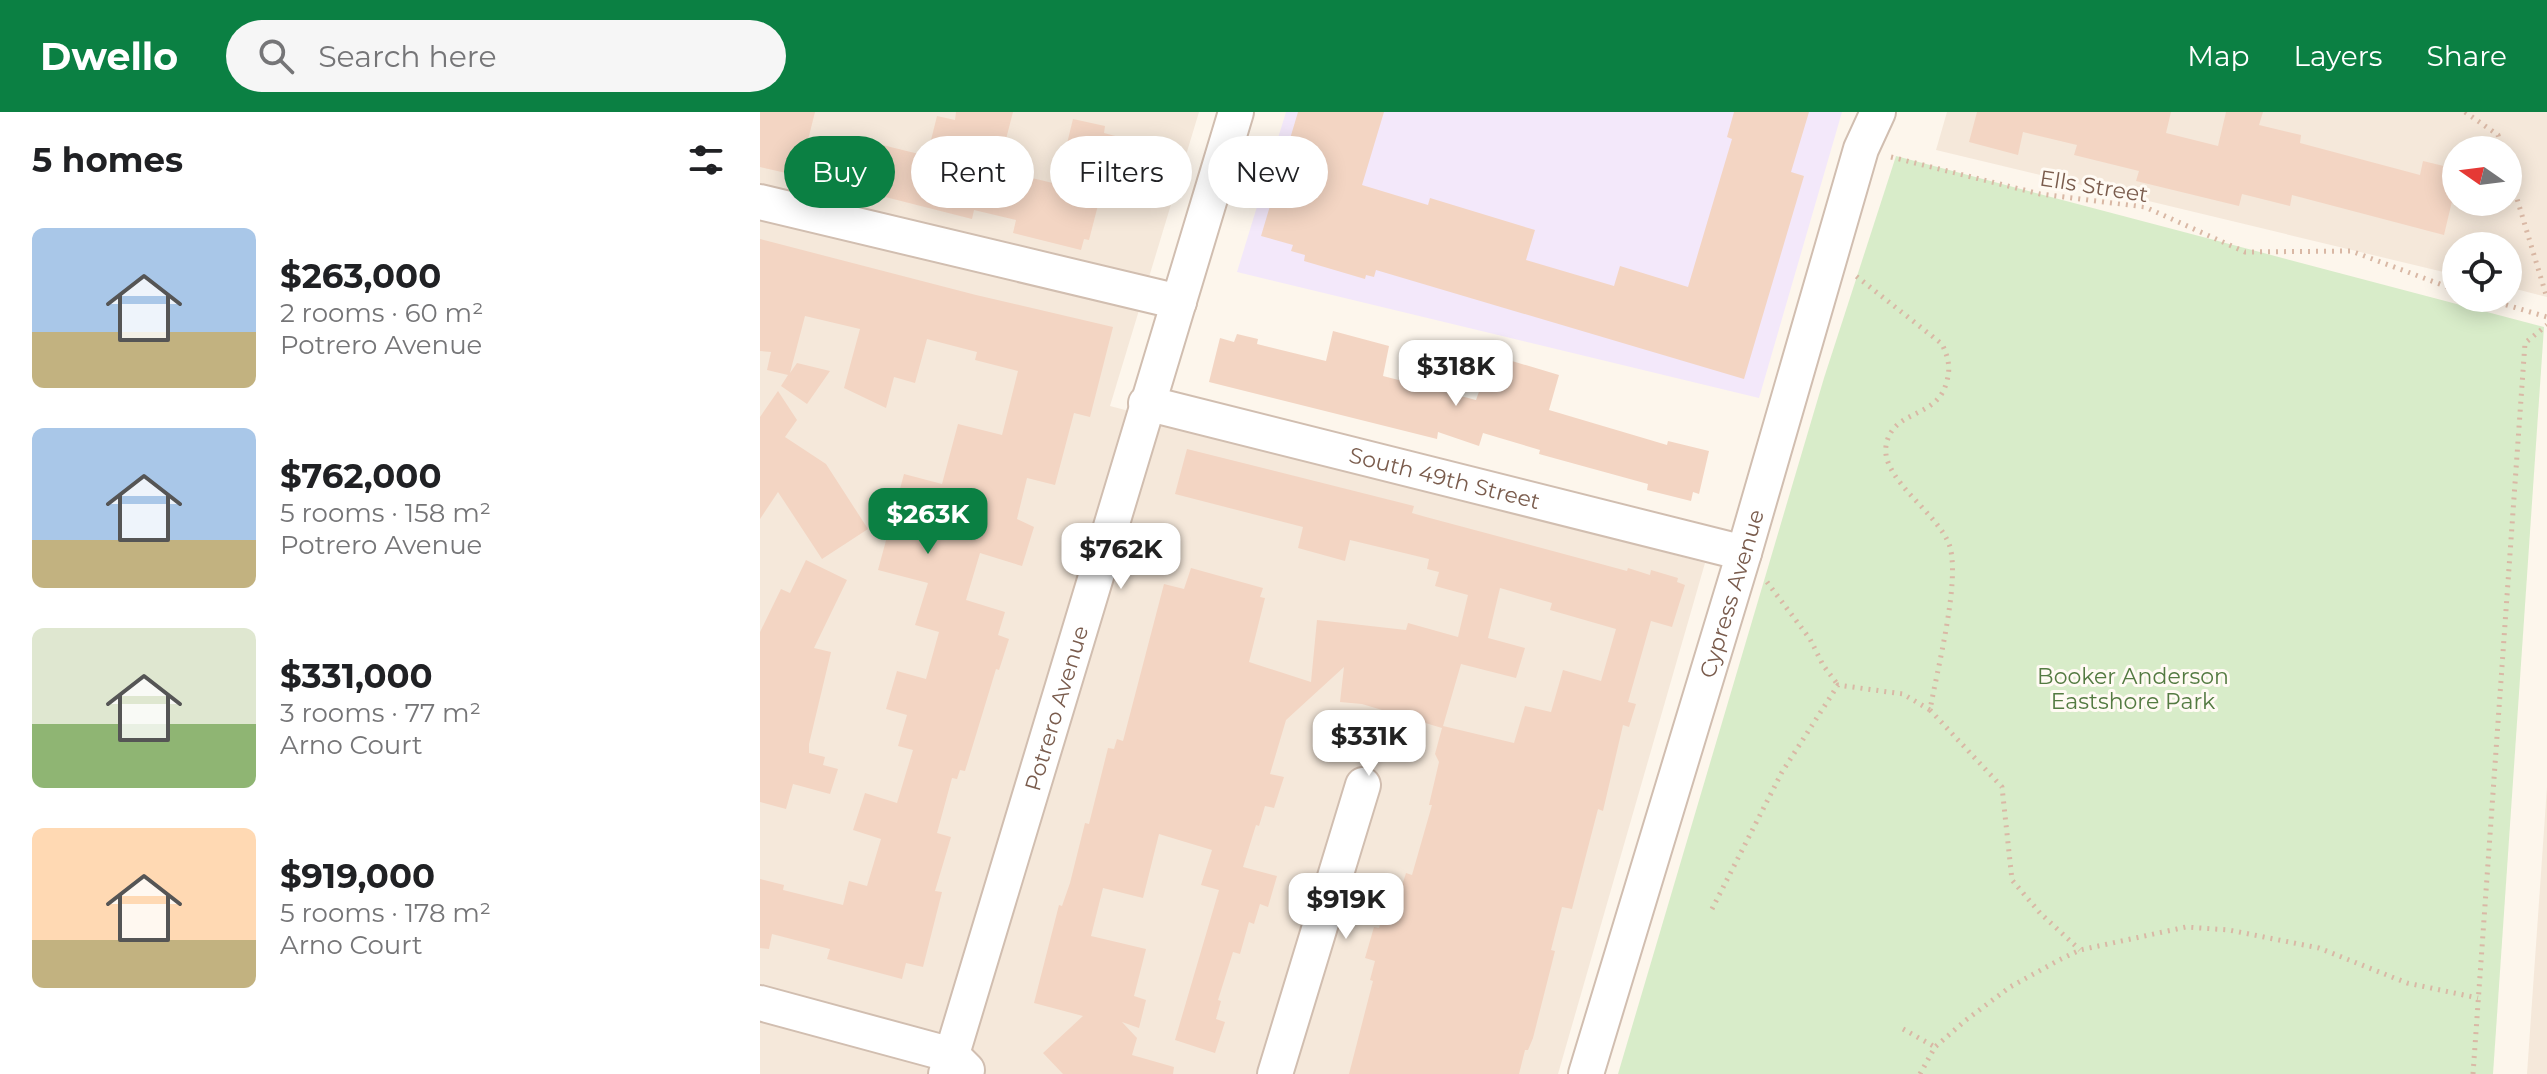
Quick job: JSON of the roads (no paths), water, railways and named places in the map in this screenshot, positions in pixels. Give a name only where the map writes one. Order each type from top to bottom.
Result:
[{"type":"street","name":"Potrero Avenue","points":[[956,1068],[1146,403],[1236,112]]},
{"type":"street","name":"Cypress Avenue","points":[[1586,1074],[1744,553],[1861,149],[1878,112]]},
{"type":"street","points":[[760,202],[1179,302]]},
{"type":"street","name":"South 49th Street","points":[[1146,403],[1744,553]]},
{"type":"street","points":[[1275,1074],[1363,785]]},
{"type":"street","points":[[760,1003],[956,1068]]},
{"type":"park label","name":"Booker Anderson Eastshore Park","points":[[2133,688]]}]
